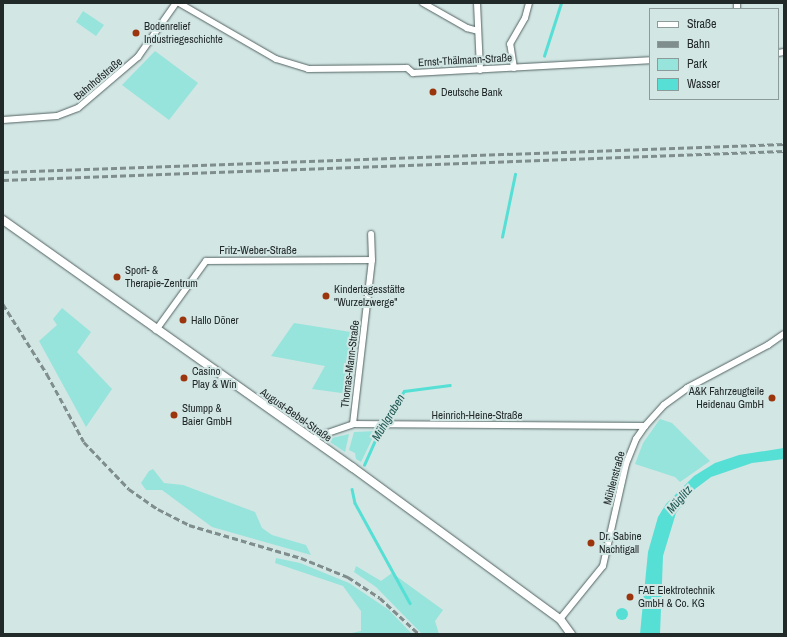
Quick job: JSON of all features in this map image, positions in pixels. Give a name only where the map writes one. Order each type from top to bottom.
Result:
[{"type":"street","name":"Ernst-Thälmann-Straße","points":[[178,3],[276,60],[294,66],[326,70],[407,68],[413,73],[649,60]]},
{"type":"street","name":"Bahnhofstraße","points":[[3,120],[57,116],[78,108],[135,60],[178,3]]},
{"type":"street","points":[[423,3],[468,28],[478,31]]},
{"type":"street","points":[[477,3],[480,70]]},
{"type":"street","points":[[514,68],[510,44],[525,18],[529,3]]},
{"type":"street","name":"August-Bebel-Straße","points":[[3,220],[156,330],[344,461],[560,619],[571,634]]},
{"type":"street","name":"Thomas-Mann-Straße","points":[[353,424],[372,260],[371,234]]},
{"type":"street","name":"Fritz-Weber-Straße","points":[[156,330],[206,261],[372,260]]},
{"type":"street","name":"Mühlenstraße","points":[[560,619],[603,566],[626,464],[645,426],[664,405],[687,388],[768,345],[784,334]]},
{"type":"street","name":"Heinrich-Heine-Straße","points":[[314,440],[316,437],[353,424],[645,426]]},
{"type":"green space","points":[[83,11],[104,25],[96,36],[76,22]]},
{"type":"green space","points":[[155,51],[198,83],[169,120],[122,85]]},
{"type":"green space","points":[[62,308],[91,332],[77,352],[112,389],[86,427],[39,341],[57,325],[53,319]]},
{"type":"green space","points":[[294,323],[357,333],[349,394],[312,389],[325,366],[271,356]]},
{"type":"green space","points":[[660,419],[672,423],[710,461],[680,482],[675,477],[635,464],[643,443]]},
{"type":"green space","points":[[376,431],[361,462],[356,459],[355,453],[349,450],[354,432]]},
{"type":"green space","points":[[349,434],[345,452],[330,442],[332,438]]},
{"type":"green space","points":[[153,469],[164,483],[183,485],[255,512],[262,528],[272,535],[306,545],[311,555],[212,527],[162,490],[146,490],[141,483],[149,471]]},
{"type":"green space","points":[[276,558],[300,563],[349,583],[389,610],[412,634],[347,634],[361,631],[361,611],[343,586],[275,563]]},
{"type":"green space","points":[[356,566],[381,581],[392,573],[443,610],[435,621],[439,634],[422,634],[376,587],[354,572]]},
{"type":"water","name":"Müglitz","points":[[784,448],[784,459],[752,463],[711,477],[695,489],[676,513],[663,556],[660,634],[640,634],[648,552],[658,517],[666,504],[694,476],[715,463],[739,455]]},
{"type":"water","points":[[620,608],[624,608],[628,614],[624,620],[620,620],[616,616],[616,612]]},
{"type":"waterway","name":"Mühlgraben","points":[[544,56],[561,3]]},
{"type":"waterway","name":"Mühlgraben","points":[[502,237],[515,174]]},
{"type":"waterway","name":"Mühlgraben","points":[[364,465],[379,431],[404,391],[450,385]]},
{"type":"waterway","name":"Mühlgraben","points":[[352,489],[355,503],[410,603]]},
{"type":"railway","points":[[3,172],[784,144]]},
{"type":"railway","points":[[3,180],[784,151]]},
{"type":"railway","points":[[3,304],[47,374],[84,442],[129,489],[158,509],[189,525],[301,558],[348,577],[380,598],[419,634]]},
{"type":"place","name":"Bodenrelief Industriegeschichte","points":[[136,33]]},
{"type":"place","name":"Deutsche Bank","points":[[433,92]]},
{"type":"place","name":"Sport- & Therapie-Zentrum","points":[[117,277]]},
{"type":"place","name":"Kindertagesstätte \"Wurzelzwerge\"","points":[[326,296]]},
{"type":"place","name":"Hallo Döner","points":[[183,320]]},
{"type":"place","name":"Casino Play & Win","points":[[184,378]]},
{"type":"place","name":"A&K Fahrzeugteile Heidenau GmbH","points":[[772,398]]},
{"type":"place","name":"Stumpp & Baier GmbH","points":[[174,415]]},
{"type":"place","name":"Dr. Sabine Nachtigall","points":[[591,543]]},
{"type":"place","name":"FAE Elektrotechnik GmbH & Co. KG","points":[[630,597]]}]
